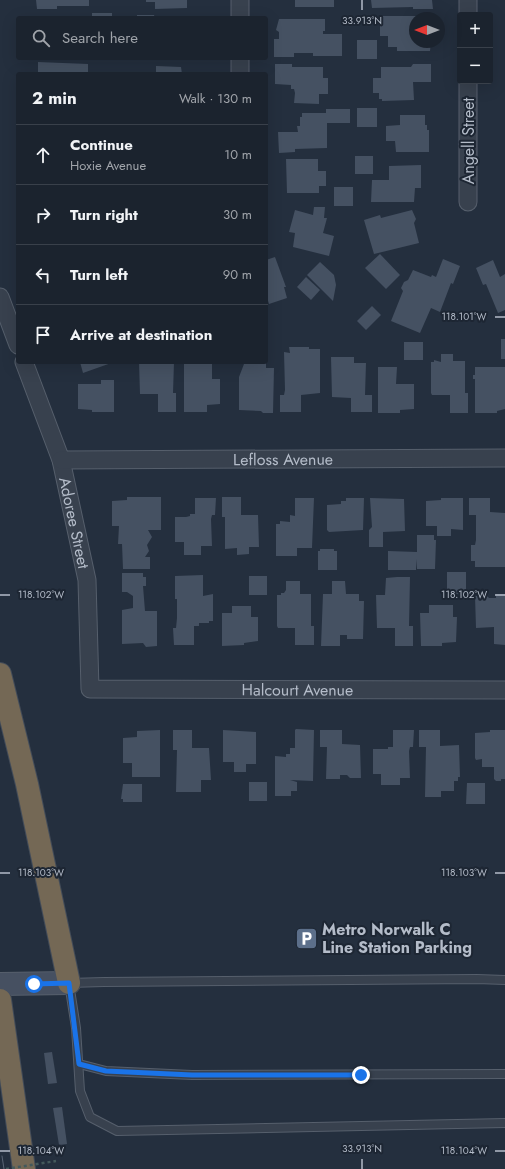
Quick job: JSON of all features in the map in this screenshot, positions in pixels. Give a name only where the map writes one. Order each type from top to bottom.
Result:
[{"type":"highway","points":[[0,674],[27,784],[69,983]]},
{"type":"highway","points":[[0,1000],[24,1169]]},
{"type":"main road","points":[[0,984],[69,983]]},
{"type":"street","points":[[240,0],[240,16]]},
{"type":"street","points":[[468,0],[468,12]]},
{"type":"street","points":[[240,60],[240,72]]},
{"type":"street","name":"Angell Street","points":[[468,84],[468,202]]},
{"type":"street","points":[[0,297],[16,340]]},
{"type":"street","name":"Adoree Street","points":[[25,364],[61,460],[87,580],[90,689]]},
{"type":"street","name":"Lefloss Avenue","points":[[61,460],[505,458]]},
{"type":"street","name":"Halcourt Avenue","points":[[90,689],[505,690]]},
{"type":"lane","points":[[505,980],[404,979],[69,983],[79,1064],[80,1091],[90,1118],[117,1131],[505,1123]]},
{"type":"lane","points":[[79,1064],[106,1071],[192,1075],[505,1074]]},
{"type":"path","points":[[6,1169],[56,1161]]},
{"type":"building","points":[[36,0],[89,0],[89,6],[57,6],[57,9],[37,9]]},
{"type":"building","points":[[146,0],[187,0],[187,8],[155,9],[155,2],[146,2]]},
{"type":"building","points":[[295,0],[334,0],[334,7],[295,7]]},
{"type":"building","points":[[371,0],[432,0],[433,9],[413,9],[413,7],[372,8]]},
{"type":"building","points":[[92,13],[112,13],[112,16],[92,16]]},
{"type":"building","points":[[137,15],[154,16],[137,16]]},
{"type":"building","points":[[380,16],[409,16],[409,48],[430,48],[430,51],[397,51],[397,47],[388,47],[388,36],[380,36]]},
{"type":"building","points":[[279,19],[325,19],[325,31],[323,31],[323,34],[342,34],[342,56],[313,56],[313,53],[294,53],[294,57],[274,57],[274,39],[279,39],[279,32],[276,30]]},
{"type":"building","points":[[357,40],[377,40],[377,59],[357,59]]},
{"type":"building","points":[[38,62],[88,64],[88,72],[38,72]]},
{"type":"building","points":[[275,64],[292,64],[292,67],[323,67],[323,78],[328,78],[328,94],[319,94],[319,104],[294,103],[295,93],[294,89],[291,89],[291,85],[275,84]]},
{"type":"building","points":[[413,64],[431,64],[431,82],[413,82],[414,100],[382,101],[382,99],[379,99],[379,93],[373,93],[373,78],[381,78],[381,67],[411,67]]},
{"type":"building","points":[[156,66],[181,67],[182,72],[156,72]]},
{"type":"building","points":[[357,108],[377,108],[377,127],[357,127]]},
{"type":"building","points":[[326,109],[350,109],[350,123],[327,123],[327,148],[295,149],[295,152],[279,153],[278,132],[298,132],[297,126],[300,126],[300,117],[302,117],[302,113],[326,113]]},
{"type":"building","points":[[400,115],[425,115],[425,125],[427,125],[427,130],[429,130],[429,152],[396,152],[395,141],[386,141],[386,126],[400,125]]},
{"type":"building","points":[[355,156],[373,156],[373,174],[355,174]]},
{"type":"building","points":[[286,159],[318,159],[318,171],[326,171],[326,186],[319,186],[319,193],[287,193]]},
{"type":"building","points":[[421,165],[421,188],[415,188],[414,202],[371,202],[372,180],[389,180],[389,166]]},
{"type":"building","points":[[334,187],[353,187],[353,206],[334,206]]},
{"type":"building","points":[[314,207],[325,207],[324,218],[327,218],[323,233],[334,236],[329,256],[293,247],[295,233],[289,232],[295,210],[313,215]]},
{"type":"building","points":[[412,210],[416,219],[414,223],[419,243],[374,254],[364,220],[380,215],[381,218]]},
{"type":"building","points":[[380,254],[400,275],[386,289],[365,268]]},
{"type":"building","points":[[275,257],[286,287],[284,287],[287,298],[269,304],[268,301],[268,259]]},
{"type":"building","points":[[443,259],[460,266],[453,284],[451,283],[440,312],[431,308],[420,333],[391,321],[403,291],[401,288],[404,282],[408,280],[413,270],[431,277],[432,275],[436,277]]},
{"type":"building","points":[[493,260],[500,277],[505,274],[505,310],[498,313],[486,284],[483,285],[476,268]]},
{"type":"building","points":[[320,262],[334,275],[336,285],[333,301],[307,275]]},
{"type":"building","points":[[306,277],[320,290],[311,300],[297,287]]},
{"type":"building","points":[[372,306],[381,315],[366,330],[357,321]]},
{"type":"building","points":[[501,339],[505,339],[505,359],[501,359]]},
{"type":"building","points":[[404,342],[423,342],[423,360],[404,360]]},
{"type":"building","points":[[289,347],[309,347],[309,349],[320,349],[320,393],[301,395],[301,412],[280,412],[280,395],[284,395],[285,390],[284,352],[290,353]]},
{"type":"building","points":[[441,354],[453,354],[453,361],[465,361],[465,393],[468,393],[468,413],[450,413],[450,395],[432,395],[431,393],[431,362],[434,362],[434,360],[441,362]]},
{"type":"building","points":[[331,357],[354,357],[354,363],[366,363],[365,395],[372,395],[372,412],[351,412],[351,398],[332,397]]},
{"type":"building","points":[[81,364],[108,364],[83,373]]},
{"type":"building","points":[[139,364],[174,364],[173,393],[176,393],[176,412],[158,412],[158,394],[140,394]]},
{"type":"building","points":[[184,364],[212,364],[212,379],[220,379],[220,404],[207,405],[207,412],[184,412]]},
{"type":"building","points":[[244,364],[266,364],[266,368],[274,368],[273,413],[239,410],[239,377]]},
{"type":"building","points":[[378,367],[397,367],[396,384],[414,384],[414,409],[400,410],[400,413],[378,413]]},
{"type":"building","points":[[475,367],[505,367],[505,409],[497,411],[497,413],[475,413],[475,379],[473,379],[473,375],[475,375]]},
{"type":"building","points":[[101,380],[114,380],[114,412],[92,412],[92,410],[78,409],[78,384],[101,384]]},
{"type":"building","points":[[127,497],[161,497],[161,530],[148,530],[152,537],[147,545],[149,551],[145,557],[150,557],[150,569],[123,569],[122,544],[118,544],[119,526],[112,526],[112,501],[127,500]]},
{"type":"building","points":[[222,497],[241,497],[241,515],[258,515],[259,547],[249,547],[249,554],[237,555],[237,548],[225,549],[225,517],[222,517]]},
{"type":"building","points":[[195,498],[216,498],[215,515],[212,515],[211,519],[212,546],[201,546],[201,555],[184,555],[184,542],[175,542],[175,517],[186,517],[190,516],[190,514],[195,514]]},
{"type":"building","points":[[295,498],[314,498],[312,548],[297,548],[297,556],[276,556],[276,524],[280,524],[280,521],[290,522],[290,515],[295,516]]},
{"type":"building","points":[[346,498],[364,498],[363,530],[329,532],[327,530],[327,505],[341,504],[341,501],[346,501]]},
{"type":"building","points":[[370,498],[404,499],[405,531],[383,532],[383,547],[369,547],[369,530],[372,527]]},
{"type":"building","points":[[441,498],[463,498],[463,530],[451,529],[451,536],[437,536],[437,526],[426,526],[426,501],[441,500]]},
{"type":"building","points":[[469,498],[490,498],[490,512],[505,513],[505,567],[475,567],[475,561],[471,561],[471,545],[475,545],[476,540],[476,515],[469,515]]},
{"type":"building","points":[[417,535],[434,535],[434,540],[436,540],[435,569],[417,569],[416,559],[416,570],[388,570],[388,551],[417,552]]},
{"type":"building","points":[[320,549],[334,549],[334,551],[337,551],[337,570],[318,570],[318,551],[320,551]]},
{"type":"building","points":[[447,572],[466,572],[466,591],[464,591],[464,594],[449,594],[449,591],[447,591]]},
{"type":"building","points":[[122,573],[143,573],[143,577],[146,577],[146,586],[143,586],[145,611],[157,611],[157,646],[146,647],[143,643],[122,644],[122,610],[133,608],[133,596],[127,592],[122,592]]},
{"type":"building","points":[[203,575],[203,596],[213,594],[213,621],[209,621],[209,623],[199,623],[199,626],[194,626],[194,645],[174,645],[173,628],[176,628],[177,618],[175,576]]},
{"type":"building","points":[[249,576],[267,576],[267,595],[249,595]]},
{"type":"building","points":[[410,577],[409,626],[413,626],[413,646],[395,646],[395,628],[377,628],[376,595],[385,595],[386,578]]},
{"type":"building","points":[[286,581],[300,581],[300,594],[311,594],[311,626],[314,626],[314,645],[295,645],[295,628],[278,628],[277,626],[277,595],[281,595],[281,593],[284,593],[286,590]]},
{"type":"building","points":[[332,581],[345,581],[346,594],[359,594],[359,601],[364,601],[363,639],[347,639],[347,635],[340,635],[340,646],[321,646],[323,594],[332,594]]},
{"type":"building","points":[[496,594],[505,594],[505,645],[494,644],[494,627],[476,628],[475,596],[496,598]]},
{"type":"building","points":[[429,605],[453,605],[453,617],[457,617],[456,642],[442,643],[442,646],[421,646],[420,613],[429,613]]},
{"type":"building","points":[[232,606],[251,606],[251,617],[258,617],[258,641],[244,643],[244,645],[222,646],[222,613],[232,613]]},
{"type":"building","points":[[296,729],[314,730],[313,781],[290,780],[297,782],[297,791],[291,791],[291,796],[275,796],[275,756],[286,757],[286,754],[290,754],[290,748],[295,748]]},
{"type":"building","points":[[160,730],[160,777],[132,777],[132,763],[123,763],[123,738],[137,737],[137,731]]},
{"type":"building","points":[[173,730],[192,730],[192,748],[209,748],[211,780],[201,780],[201,792],[176,792],[177,750],[173,750]]},
{"type":"building","points":[[223,730],[256,732],[256,764],[246,764],[246,772],[234,772],[234,762],[223,762]]},
{"type":"building","points":[[320,730],[342,730],[342,744],[360,745],[361,778],[350,778],[347,775],[340,775],[340,779],[326,779],[327,747],[320,747]]},
{"type":"building","points":[[393,730],[414,730],[413,747],[410,747],[409,751],[410,778],[400,778],[400,785],[381,785],[381,774],[373,774],[373,749],[388,749],[388,747],[393,747]]},
{"type":"building","points":[[419,730],[440,730],[440,746],[459,745],[460,777],[458,777],[458,781],[454,781],[454,791],[441,791],[441,797],[425,797],[426,747],[419,747]]},
{"type":"building","points":[[490,730],[505,730],[505,779],[501,779],[501,781],[496,781],[494,779],[494,767],[482,767],[482,759],[476,760],[475,758],[475,733],[490,732]]},
{"type":"building","points":[[249,782],[267,782],[267,801],[249,801]]},
{"type":"building","points":[[467,783],[485,783],[485,804],[466,804]]},
{"type":"building","points":[[123,784],[142,784],[142,802],[123,802],[123,799],[121,799]]},
{"type":"building","points":[[52,1052],[57,1083],[48,1084],[44,1053]]},
{"type":"building","points":[[62,1107],[67,1144],[59,1145],[53,1108]]},
{"type":"tram line","points":[[2,1156],[4,1169]]},
{"type":"place","name":"Metro Norwalk C Line Station Parking","points":[[307,938]]},
{"type":"route","points":[[34,984],[69,983],[76,1028],[79,1064],[106,1071],[192,1075],[361,1075]]}]
